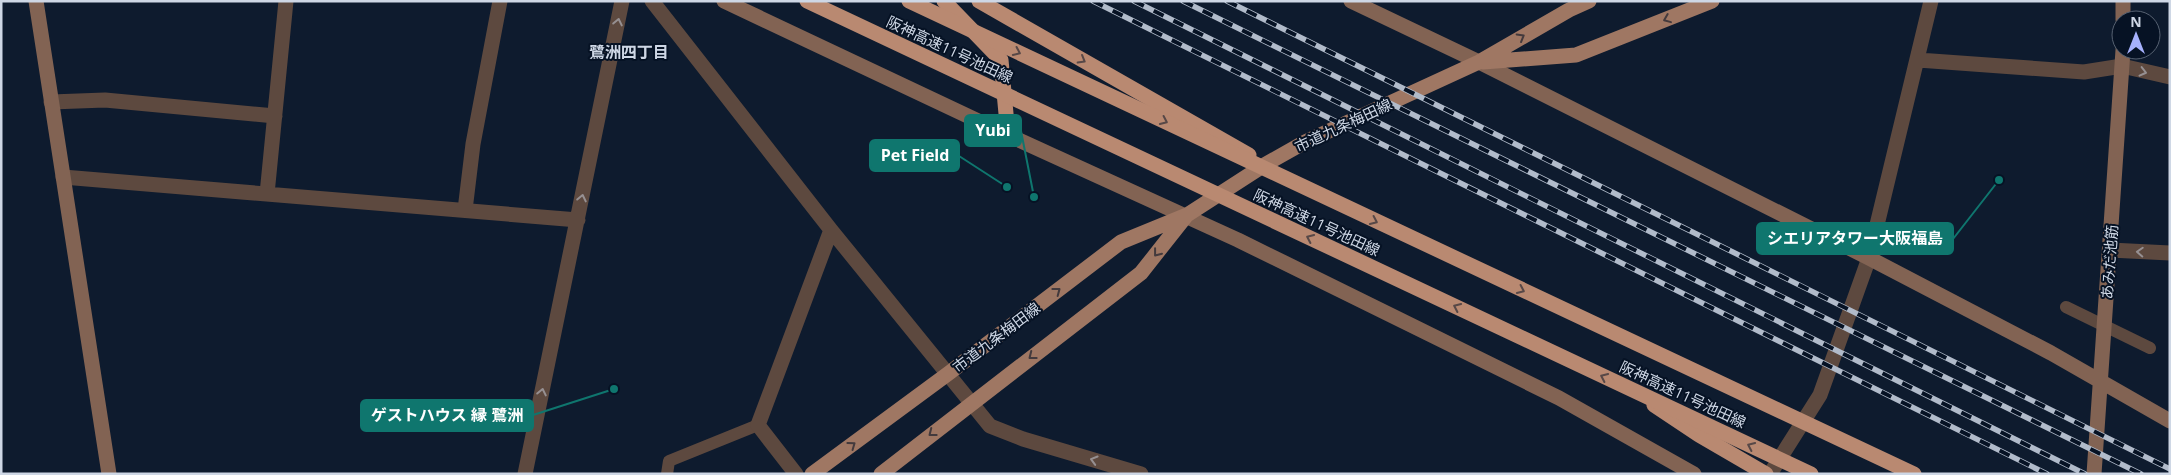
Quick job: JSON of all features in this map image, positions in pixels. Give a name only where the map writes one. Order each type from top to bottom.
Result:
[{"type":"highway","name":"阪神高速11号池田線","points":[[807,1],[1812,474]]},
{"type":"highway","name":"阪神高速11号池田線","points":[[910,1],[1914,474]]},
{"type":"highway","points":[[944,1],[1001,60],[1008,135]]},
{"type":"highway","points":[[979,1],[1266,164]]},
{"type":"highway","points":[[1630,388],[1699,435],[1766,474]]},
{"type":"main road","name":"市道九条梅田線","points":[[812,474],[1121,242],[1187,215],[1266,164],[1305,142],[1479,62],[1569,10],[1589,1]]},
{"type":"main road","name":"市道九条梅田線","points":[[1479,62],[1576,55],[1712,1]]},
{"type":"main road","name":"市道九条梅田線","points":[[881,474],[1141,273],[1187,215]]},
{"type":"street","points":[[36,1],[109,474]]},
{"type":"street","points":[[267,194],[286,1]]},
{"type":"street","points":[[465,210],[473,144],[500,1]]},
{"type":"street","points":[[526,474],[622,1]]},
{"type":"street","points":[[652,1],[831,230],[990,426],[1024,439],[1141,474]]},
{"type":"street","points":[[724,1],[1008,135],[1187,215],[1559,398],[1694,474]]},
{"type":"street","points":[[1351,1],[1479,62],[1869,258],[2100,380],[2170,421]]},
{"type":"street","points":[[1770,474],[1820,395],[1869,258],[1931,1]]},
{"type":"street","points":[[1918,60],[2084,72],[2122,66],[2170,77]]},
{"type":"street","name":"あみだ池筋","points":[[2094,474],[2122,60]]},
{"type":"street","points":[[51,102],[105,100],[275,116]]},
{"type":"street","points":[[63,177],[578,220]]},
{"type":"street","points":[[796,474],[758,425],[831,230]]},
{"type":"street","points":[[2110,250],[2170,253]]},
{"type":"lane","points":[[2066,307],[2150,348]]},
{"type":"lane","points":[[667,474],[669,462],[758,425]]},
{"type":"railway","points":[[1093,1],[2047,474]]},
{"type":"railway","points":[[1134,1],[2085,474]]},
{"type":"railway","points":[[1183,1],[2141,474]]},
{"type":"railway","points":[[1227,1],[2170,469]]},
{"type":"place","name":"シエリアタワー大阪福島","points":[[1999,180]]},
{"type":"place","name":"Pet Field","points":[[1007,187]]},
{"type":"place","name":"Yubi","points":[[1034,197]]},
{"type":"place","name":"ゲストハウス 縁 鷺洲","points":[[614,389]]},
{"type":"district","name":"鷺洲四丁目","points":[[629,52]]}]
